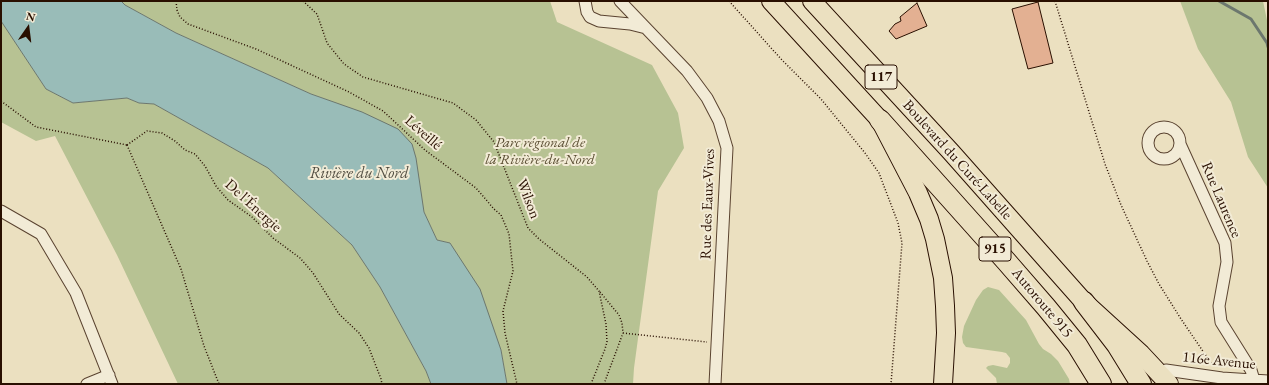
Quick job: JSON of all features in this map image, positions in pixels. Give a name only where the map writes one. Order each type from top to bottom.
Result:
[{"type":"highway","name":"Autoroute 915","points":[[880,120],[1043,303],[1076,345],[1101,384]]},
{"type":"highway","points":[[1084,302],[1117,345],[1141,384]]},
{"type":"main road","name":"Boulevard du Curé-Labelle","points":[[771,1],[880,120],[920,198],[929,219],[939,252],[943,278],[946,333],[943,384]]},
{"type":"main road","name":"Boulevard du Curé-Labelle","points":[[812,1],[951,152],[1084,302],[1163,374]]},
{"type":"street","points":[[585,1],[586,12],[590,17],[599,21],[630,24],[646,28]]},
{"type":"street","name":"Rue des Eaux-Vives","points":[[620,1],[687,71],[707,98],[719,121],[727,148],[715,384]]},
{"type":"street","name":"Rue Laurence","points":[[1180,144],[1225,243],[1227,262],[1219,306],[1221,322],[1251,370],[1254,380]]},
{"type":"street","points":[[1,211],[41,234],[76,293],[110,379],[87,384]]},
{"type":"street","name":"116e Avenue","points":[[1163,374],[1268,381]]},
{"type":"path","name":"Léveillé","points":[[176,1],[177,10],[180,17],[188,24],[256,49],[349,92],[383,111],[425,150],[476,188],[501,215],[510,234],[513,271],[503,311],[505,333],[517,384]]},
{"type":"path","name":"Wilson","points":[[303,1],[317,14],[327,43],[344,64],[363,77],[453,103],[476,120],[494,142],[528,228],[539,239],[587,276],[599,291],[606,324],[607,342],[591,384]]},
{"type":"path","points":[[729,1],[781,59],[821,99],[866,152],[879,173],[898,224],[902,243],[891,384]]},
{"type":"path","points":[[1055,1],[1105,164],[1121,205],[1147,261],[1160,284],[1181,319],[1214,368]]},
{"type":"path","points":[[1,101],[36,128],[127,145],[181,269],[204,346],[219,384]]},
{"type":"path","name":"De l'Énergie","points":[[127,145],[147,131],[162,133],[175,140],[186,150],[194,154],[206,166],[216,186],[228,200],[252,217],[273,238],[300,258],[313,273],[339,314],[359,333],[369,348],[382,384]]},
{"type":"path","points":[[599,291],[619,315],[623,333],[604,384]]},
{"type":"path","points":[[623,333],[717,343]]},
{"type":"green space","name":"Parc régional de la Rivière-du-Nord","points":[[121,1],[550,1],[557,22],[652,65],[678,113],[684,148],[658,191],[633,384],[507,384],[501,350],[450,243],[437,240],[424,212],[365,114],[311,94],[176,33],[125,5]]},
{"type":"green space","points":[[1180,1],[1263,1],[1268,25],[1268,188],[1248,157],[1231,102],[1198,49]]},
{"type":"green space","points":[[1,21],[46,89],[73,103],[127,98],[139,103],[154,104],[268,168],[352,245],[380,287],[426,371],[431,384],[178,384],[117,255],[55,136],[36,141],[1,122]]},
{"type":"green space","points":[[988,287],[999,290],[1026,320],[1039,344],[1058,361],[1069,379],[1070,384],[997,384],[996,378],[986,368],[993,365],[1007,368],[1010,363],[1010,358],[1006,353],[1002,352],[966,347],[963,343],[962,337],[964,326],[976,300],[983,290]]},
{"type":"water","name":"Rivière du Nord","points":[[1,1],[121,1],[125,5],[176,33],[311,94],[362,112],[398,129],[412,144],[416,158],[424,212],[437,240],[450,243],[480,289],[501,350],[507,384],[431,384],[426,371],[380,287],[352,245],[268,168],[154,104],[139,103],[127,98],[73,103],[46,89],[1,21]]},
{"type":"building","points":[[1038,2],[1053,63],[1028,69],[1012,9]]},
{"type":"building","points":[[917,3],[927,26],[896,39],[889,31],[895,24],[901,21],[900,17]]},
{"type":"waterway","points":[[1219,1],[1251,19],[1267,43],[1268,47]]}]
